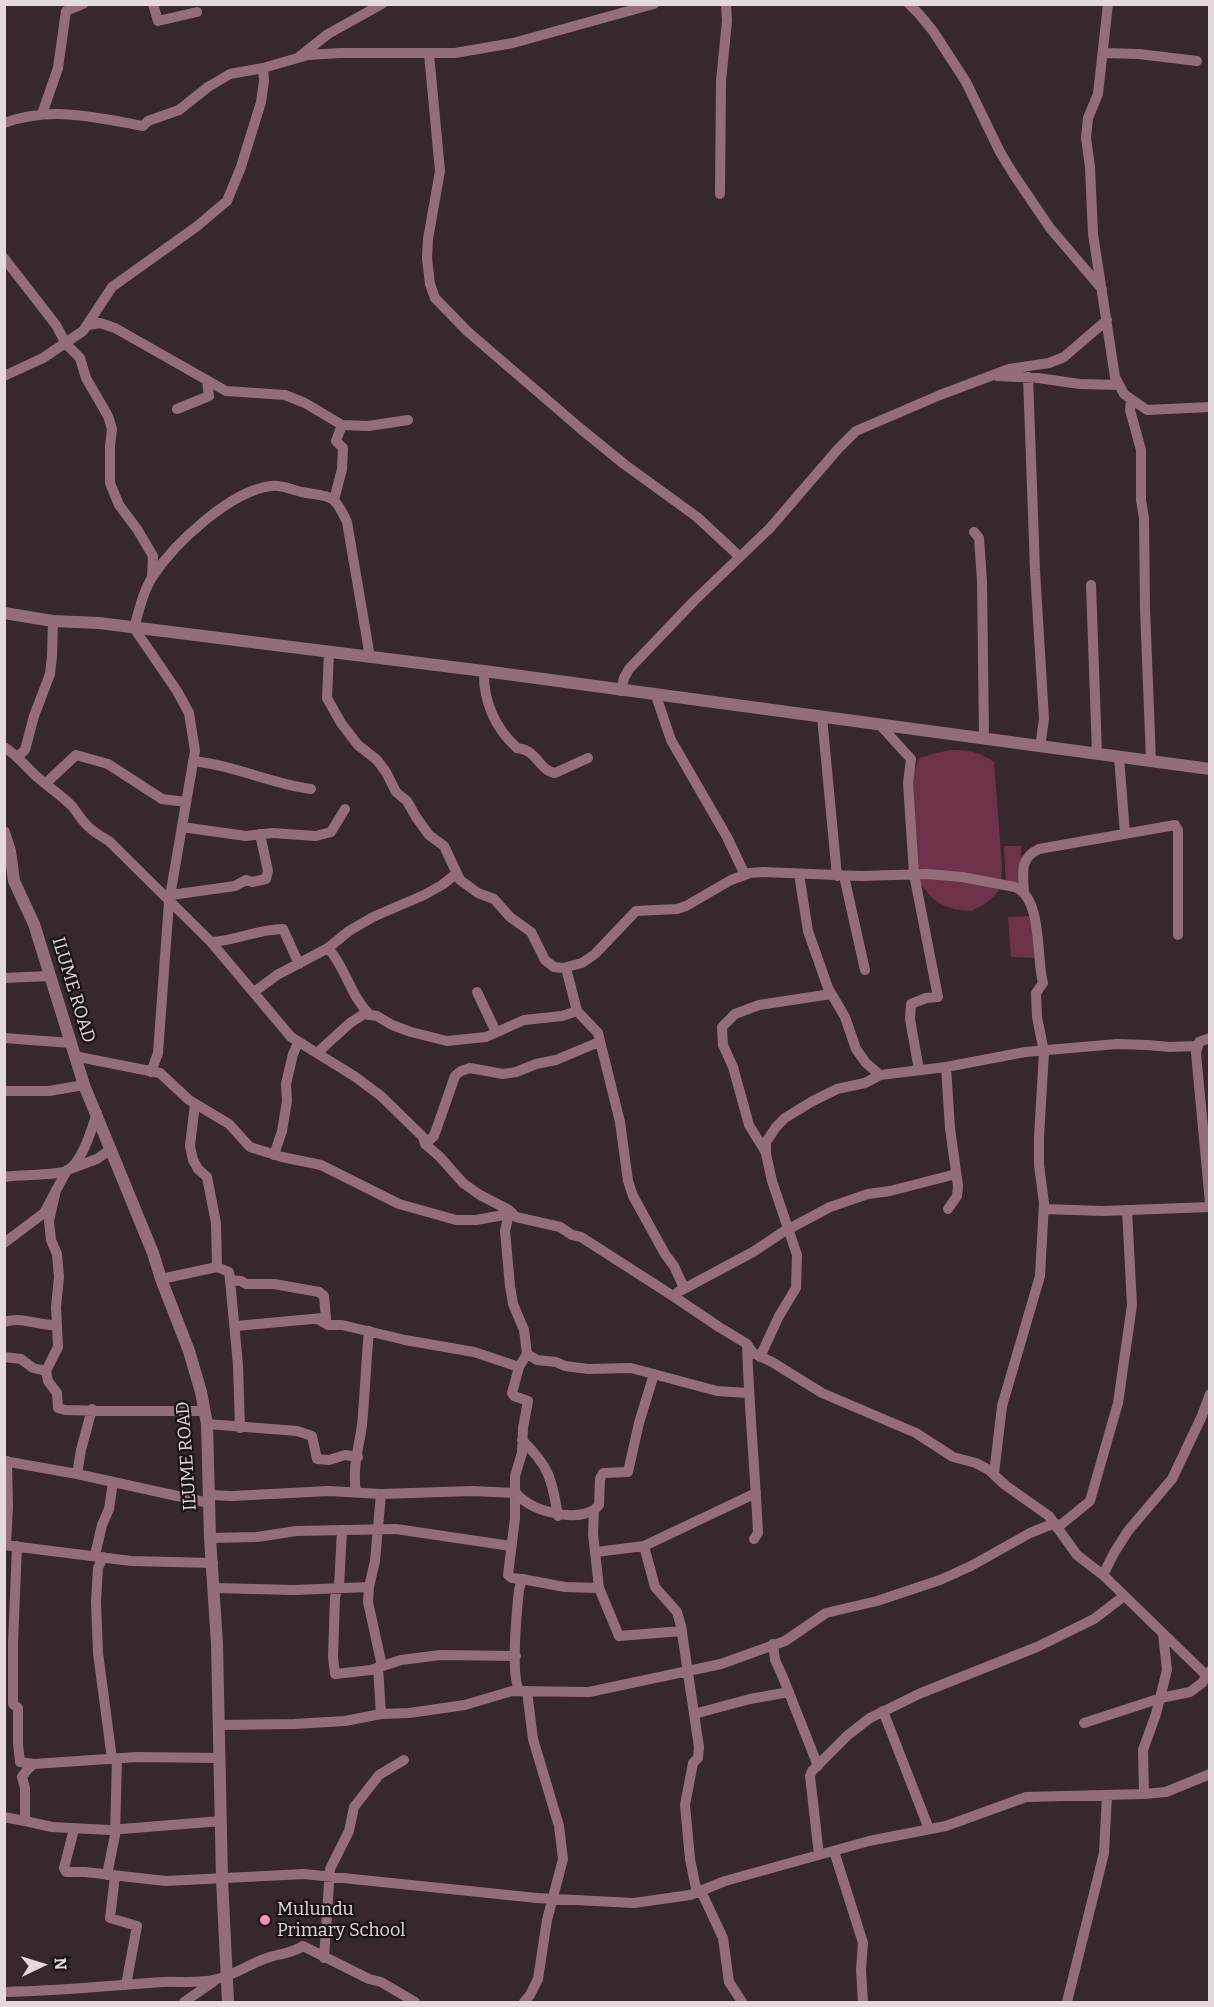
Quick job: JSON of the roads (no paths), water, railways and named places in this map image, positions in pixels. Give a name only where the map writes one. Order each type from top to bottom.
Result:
[{"type":"street","points":[[42,114],[57,68],[66,11],[83,4]]},
{"type":"street","points":[[153,4],[158,21],[197,12]]},
{"type":"street","points":[[298,58],[328,34],[382,4]]},
{"type":"street","points":[[4,123],[42,114],[77,113],[143,126],[148,121],[179,110],[219,79],[308,55],[455,53],[513,43],[654,4]]},
{"type":"street","points":[[720,194],[721,81],[727,21],[726,4]]},
{"type":"street","points":[[909,4],[933,31],[966,82],[1000,152],[1014,175],[1050,228],[1102,289]]},
{"type":"street","points":[[1108,4],[1098,94],[1088,118],[1086,138],[1090,167],[1093,234],[1115,377],[1124,394],[1147,410],[1209,407]]},
{"type":"street","points":[[1103,53],[1139,54],[1197,61]]},
{"type":"street","points":[[429,54],[440,171],[428,239],[427,258],[430,284],[435,298],[467,331],[581,429],[697,518],[739,556]]},
{"type":"street","points":[[4,376],[43,358],[66,344],[89,325],[112,287],[196,227],[227,201],[241,167],[261,102],[263,68]]},
{"type":"street","points":[[4,258],[56,325],[66,344],[80,358],[86,378],[111,423],[110,483],[119,505],[153,556],[152,578]]},
{"type":"street","points":[[621,691],[629,669],[739,556],[770,528],[856,431],[940,394],[1021,366],[1056,361],[1107,320]]},
{"type":"street","points":[[89,325],[100,323],[115,328],[226,391],[285,395],[305,403],[342,425],[368,426],[408,420]]},
{"type":"street","points":[[989,377],[1028,376],[1080,384],[1119,385]]},
{"type":"street","points":[[1028,376],[1035,570],[1044,719],[1040,747]]},
{"type":"street","points":[[177,409],[209,396],[207,381]]},
{"type":"street","points":[[1131,399],[1130,410],[1141,450],[1141,501],[1144,518],[1145,608],[1152,761]]},
{"type":"street","points":[[334,500],[342,469],[344,448],[336,441],[342,425]]},
{"type":"street","points":[[134,628],[142,600],[152,578],[172,550],[224,505],[273,485],[329,496],[334,500],[347,522],[370,657]]},
{"type":"street","points":[[974,532],[979,538],[982,581],[984,738]]},
{"type":"street","points":[[1091,585],[1096,754]]},
{"type":"street","points":[[4,613],[53,621],[99,623],[484,671],[1209,769]]},
{"type":"street","points":[[18,756],[25,750],[34,716],[50,674],[53,621]]},
{"type":"street","points":[[134,628],[177,691],[189,713],[194,737],[193,761],[170,898],[158,1053],[152,1072]]},
{"type":"street","points":[[329,652],[326,691],[333,710],[358,745],[370,753],[381,766],[396,792],[407,801],[429,835],[444,846],[460,880],[478,893],[494,899],[510,917],[531,932],[545,960],[554,967],[566,968],[590,959],[636,911],[667,911],[686,906],[731,880],[763,872],[840,876],[914,874],[962,877],[1015,886],[1029,899],[1041,958],[1039,970],[1043,983],[1036,993],[1037,1017],[1044,1052],[1039,1137],[1044,1209],[1040,1276],[1002,1406],[994,1474]]},
{"type":"street","points":[[484,671],[485,693],[496,723],[517,748],[526,749],[550,773],[555,773],[588,758]]},
{"type":"street","points":[[656,696],[671,740],[727,837],[744,875]]},
{"type":"street","points":[[822,717],[840,876],[865,970]]},
{"type":"street","points":[[880,725],[911,759],[908,783],[914,874],[938,997],[926,998],[911,1004],[910,1019],[919,1070]]},
{"type":"street","points":[[4,747],[18,756],[38,778],[71,805],[84,823],[95,833],[110,841],[170,898],[254,992],[281,1028],[298,1043],[381,1096],[423,1137],[425,1144],[440,1156],[463,1183],[516,1216],[560,1227],[572,1235],[581,1237],[747,1344],[753,1353],[822,1393],[916,1433],[953,1457],[982,1466],[1040,1509],[1056,1526],[1070,1548],[1103,1575],[1162,1634],[1208,1675],[1190,1692],[1161,1698],[1084,1723]]},
{"type":"street","points":[[46,783],[76,755],[108,764],[162,799],[186,802]]},
{"type":"street","points":[[1119,757],[1125,834]]},
{"type":"street","points":[[193,761],[217,764],[269,781],[311,789]]},
{"type":"street","points":[[182,827],[229,835],[272,832],[316,836],[327,834],[334,829],[345,809]]},
{"type":"street","points":[[1024,893],[1025,861],[1030,853],[1039,849],[1114,838],[1175,825],[1177,827],[1178,935]]},
{"type":"street","name":"ILUME ROAD","points":[[4,832],[10,851],[9,880],[34,924],[84,1085],[153,1253],[189,1351],[205,1411],[220,1758],[221,1978],[228,2002]]},
{"type":"street","points":[[170,898],[235,886],[246,880],[252,882],[266,879],[268,871],[260,834]]},
{"type":"street","points":[[254,992],[277,975],[328,948],[349,931],[442,885],[456,874]]},
{"type":"street","points":[[799,874],[808,931],[831,994],[845,1017],[856,1049],[866,1063],[880,1075]]},
{"type":"street","points":[[211,942],[228,941],[283,929],[299,964]]},
{"type":"street","points":[[328,948],[340,964],[348,985],[356,994],[361,1006],[369,1014]]},
{"type":"street","points":[[566,968],[577,1011],[598,1033],[620,1122],[628,1181],[633,1196],[665,1254],[675,1266],[684,1288]]},
{"type":"street","points":[[4,978],[50,976]]},
{"type":"street","points":[[477,992],[496,1032]]},
{"type":"street","points":[[766,1154],[749,1125],[733,1067],[723,1045],[722,1027],[735,1014],[759,1005],[831,994]]},
{"type":"street","points":[[317,1053],[357,1017],[369,1014],[392,1025],[441,1041],[486,1037],[525,1020],[562,1016],[577,1011]]},
{"type":"street","points":[[4,1038],[71,1042]]},
{"type":"street","points":[[1209,1038],[1202,1040],[1197,1046],[1196,1061],[1209,1203]]},
{"type":"street","points":[[425,1144],[434,1136],[455,1076],[461,1071],[470,1068],[503,1074],[516,1072],[536,1064],[556,1060],[600,1042]]},
{"type":"street","points":[[274,1155],[285,1111],[286,1084],[298,1043]]},
{"type":"street","points":[[760,1357],[779,1316],[796,1288],[797,1255],[772,1181],[766,1154],[766,1142],[785,1118],[837,1089],[865,1083],[880,1075],[946,1067],[1025,1052],[1117,1044],[1197,1046]]},
{"type":"street","points":[[74,1056],[160,1073],[195,1104],[228,1124],[250,1147],[274,1155],[321,1165],[386,1199],[456,1220],[468,1221],[509,1212]]},
{"type":"street","points":[[946,1067],[950,1128],[958,1192],[948,1209]]},
{"type":"street","points":[[4,1091],[49,1091],[84,1085]]},
{"type":"street","points":[[195,1104],[190,1146],[193,1160],[198,1169],[207,1177],[216,1223],[217,1267]]},
{"type":"street","points":[[4,1243],[44,1214],[67,1170],[75,1164],[84,1148],[97,1113]]},
{"type":"street","points":[[4,1177],[67,1170],[98,1159],[111,1149]]},
{"type":"street","points":[[673,1296],[830,1208],[868,1194],[890,1191],[956,1174]]},
{"type":"street","points":[[56,1190],[49,1221],[51,1240],[57,1254],[59,1278],[56,1307],[58,1347],[46,1371],[48,1381],[57,1393],[58,1408],[65,1410],[205,1411]]},
{"type":"street","points":[[1044,1209],[1209,1208]]},
{"type":"street","points":[[219,1725],[345,1721],[381,1714],[409,1713],[465,1705],[501,1693],[589,1692],[721,1664],[795,1636],[826,1613],[887,1598],[940,1580],[971,1566],[1030,1533],[1056,1526],[1090,1502],[1118,1403],[1132,1305],[1127,1210]]},
{"type":"street","points":[[509,1212],[505,1231],[510,1286],[513,1304],[524,1330],[527,1354],[519,1366],[512,1393],[528,1401],[522,1453],[515,1476],[515,1518],[508,1575],[512,1578],[566,1587],[599,1588]]},
{"type":"street","points":[[161,1279],[217,1267],[229,1272],[236,1326],[240,1428]]},
{"type":"street","points":[[230,1280],[242,1281],[246,1284],[274,1284],[319,1292],[324,1296],[327,1318]]},
{"type":"street","points":[[327,1318],[319,1320],[328,1325],[342,1324],[405,1340],[474,1352],[519,1366]]},
{"type":"street","points":[[236,1326],[327,1318]]},
{"type":"street","points":[[4,1322],[13,1319],[43,1326],[57,1325]]},
{"type":"street","points":[[359,1492],[356,1491],[355,1470],[369,1331]]},
{"type":"street","points":[[747,1344],[748,1393],[758,1533],[754,1539]]},
{"type":"street","points":[[527,1354],[537,1360],[556,1362],[565,1366],[588,1369],[631,1368],[717,1391],[748,1393]]},
{"type":"street","points":[[4,1357],[21,1359],[33,1368],[46,1371]]},
{"type":"street","points":[[220,1758],[137,1757],[34,1764],[23,1763],[19,1760],[18,1708],[13,1704],[6,1461],[209,1499],[329,1491],[381,1494],[471,1491],[516,1493],[523,1501],[558,1516],[588,1513],[599,1505],[600,1479],[603,1473],[628,1472],[639,1423],[654,1374]]},
{"type":"street","points":[[1103,1575],[1128,1531],[1172,1479],[1201,1418],[1209,1394]]},
{"type":"street","points":[[77,1474],[92,1409]]},
{"type":"street","points":[[207,1424],[297,1431],[311,1436],[317,1460],[329,1460],[345,1455],[358,1457]]},
{"type":"street","points":[[522,1440],[537,1454],[547,1469],[554,1491],[558,1516]]},
{"type":"street","points":[[113,1482],[109,1509],[102,1525],[96,1602],[98,1653],[114,1759],[115,1830],[110,1918],[137,1926],[126,1985]]},
{"type":"street","points":[[596,1552],[644,1546],[756,1493]]},
{"type":"street","points":[[381,1494],[379,1529],[368,1602],[380,1667],[381,1714]]},
{"type":"street","points":[[594,1510],[593,1534],[599,1588],[619,1636],[682,1630]]},
{"type":"street","points":[[210,1538],[257,1537],[296,1531],[379,1529],[406,1530],[511,1546]]},
{"type":"street","points":[[342,1530],[339,1587],[335,1597],[334,1671],[337,1675],[371,1670],[406,1659],[440,1655],[516,1656]]},
{"type":"street","points":[[9,1545],[47,1552],[131,1561],[213,1563]]},
{"type":"street","points":[[644,1546],[655,1587],[677,1612],[682,1630],[699,1747],[698,1758],[693,1763],[685,1813],[690,1859],[699,1892],[723,1938],[729,1982],[742,2002]]},
{"type":"street","points":[[522,1579],[518,1600],[516,1686],[524,1691],[533,1738],[558,1826],[563,1859],[547,1920],[538,1979],[524,2002]]},
{"type":"street","points":[[214,1588],[294,1590],[369,1587]]},
{"type":"street","points":[[819,1855],[810,1780],[812,1771],[858,1726],[883,1711],[1037,1647],[1094,1619],[1124,1596]]},
{"type":"street","points":[[1144,1794],[1143,1750],[1161,1698],[1167,1670],[1162,1634]]},
{"type":"street","points":[[773,1644],[774,1660],[818,1766]]},
{"type":"street","points":[[758,1651],[774,1660]]},
{"type":"street","points":[[694,1714],[750,1699],[789,1692]]},
{"type":"street","points":[[883,1711],[929,1828]]},
{"type":"street","points":[[324,1958],[330,1869],[349,1831],[356,1803],[379,1775],[404,1760]]},
{"type":"street","points":[[25,1821],[25,1788],[22,1777],[34,1764]]},
{"type":"street","points":[[74,1829],[64,1872],[166,1881],[304,1874],[553,1899],[634,1903],[699,1892],[725,1881],[883,1837],[959,1822],[1026,1797],[1144,1794],[1176,1789],[1209,1774]]},
{"type":"street","points":[[1067,2002],[1104,1853],[1107,1795]]},
{"type":"street","points":[[4,1817],[74,1829],[115,1830],[221,1821]]},
{"type":"street","points":[[834,1851],[863,1943],[862,2002]]},
{"type":"street","points":[[184,2002],[221,1978],[262,1959],[293,1952],[303,1946],[369,1979],[381,1982],[416,2002]]},
{"type":"street","points":[[4,1992],[221,1978]]},
{"type":"place","name":"Mulundu Primary School","points":[[265,1920]]}]
